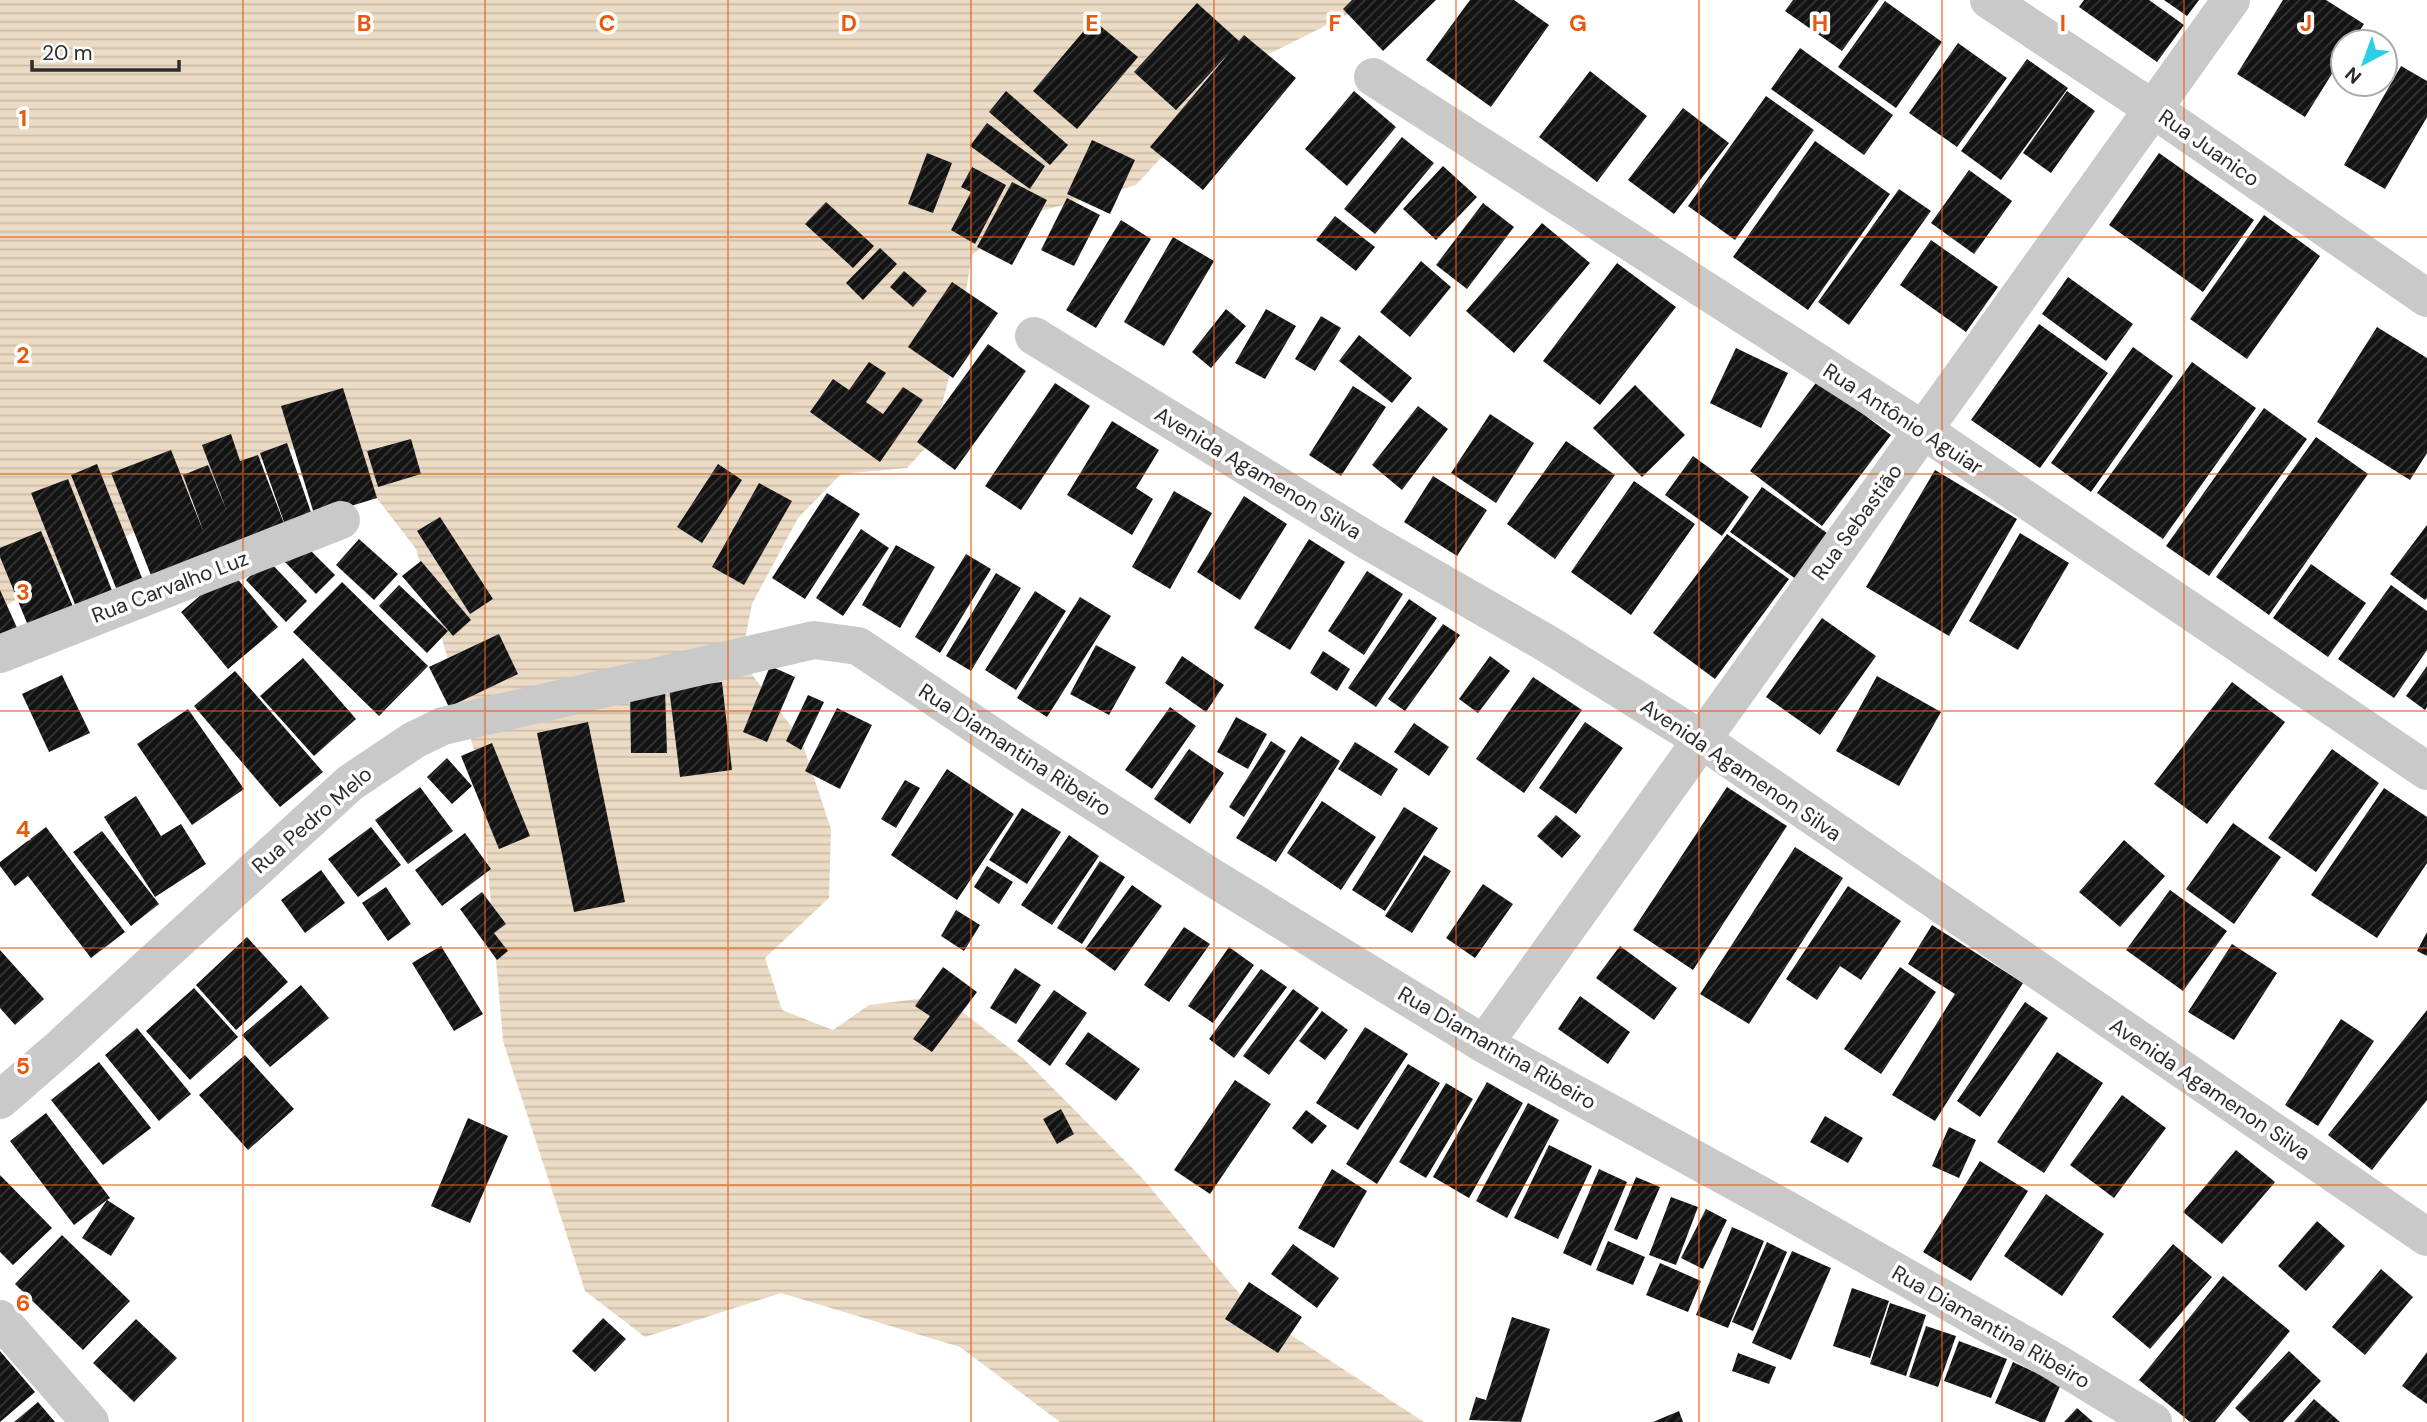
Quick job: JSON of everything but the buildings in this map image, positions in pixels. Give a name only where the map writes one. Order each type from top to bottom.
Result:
[{"type":"street","name":"Rua Juanico","points":[[1989,0],[2153,109],[2427,298]]},
{"type":"street","name":"Rua Sebastião","points":[[1484,1044],[2231,0]]},
{"type":"street","name":"Rua Antônio Aguiar","points":[[1373,78],[1923,430],[2427,771]]},
{"type":"street","name":"Avenida Agamenon Silva","points":[[1034,336],[1370,542],[1546,643],[1702,740],[2427,1237]]},
{"type":"street","name":"Rua Carvalho Luz","points":[[0,654],[341,520]]},
{"type":"street","name":"Rua Pedro Melo","points":[[0,1101],[349,783],[414,740],[443,726],[814,640],[858,646]]},
{"type":"street","name":"Rua Diamantina Ribeiro","points":[[858,646],[1064,784],[1484,1044],[1792,1213],[2055,1362],[2153,1422]]},
{"type":"street","points":[[0,1319],[90,1422]]},
{"type":"shaded area","points":[[0,0],[1377,0],[1245,66],[1136,185],[1019,217],[972,255],[955,356],[932,441],[907,468],[841,474],[798,518],[752,604],[741,660],[801,739],[831,829],[829,898],[765,958],[782,1010],[833,1030],[869,1005],[941,996],[1024,1059],[1143,1179],[1253,1310],[1424,1422],[1060,1422],[960,1347],[781,1293],[645,1337],[585,1291],[503,1041],[479,767],[416,549],[345,457],[281,448],[0,609]]}]
